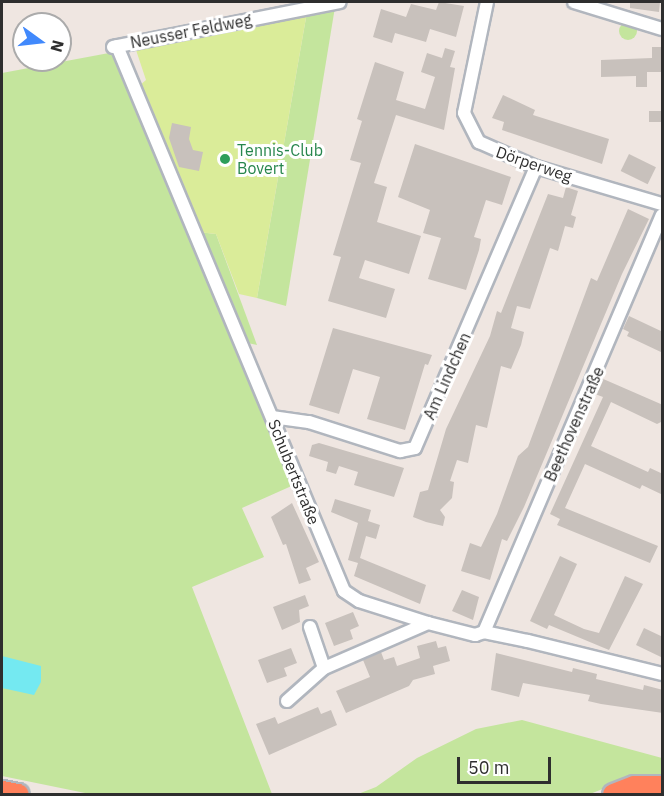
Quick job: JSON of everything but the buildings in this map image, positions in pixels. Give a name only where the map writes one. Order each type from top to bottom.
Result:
[{"type":"highway","points":[[613,795],[634,786],[663,786]]},
{"type":"highway","points":[[2,790],[18,795]]},
{"type":"street","name":"Neusser Feldweg","points":[[115,46],[340,2]]},
{"type":"street","name":"Dörperweg","points":[[487,2],[464,113],[479,142],[536,167],[663,204]]},
{"type":"street","points":[[574,2],[663,29]]},
{"type":"street","name":"Schubertstraße","points":[[115,46],[344,591],[359,601],[428,623],[476,635],[484,632],[663,674]]},
{"type":"street","name":"Am Lindchen","points":[[272,417],[309,422],[400,452],[415,448],[536,167]]},
{"type":"street","name":"Beethovenstraße","points":[[484,632],[663,215]]},
{"type":"street","points":[[287,701],[324,668],[428,623]]},
{"type":"street","points":[[310,627],[324,668]]},
{"type":"green space","points":[[335,7],[286,306],[257,298],[307,12]]},
{"type":"green space","name":"Tennis-Club Bovert","points":[[307,12],[257,298],[239,294],[216,234],[198,232],[139,86],[146,80],[136,50],[140,46]]},
{"type":"green space","points":[[628,22],[634,25],[637,31],[634,37],[628,40],[622,37],[619,31],[622,25]]},
{"type":"green space","points":[[109,53],[119,58],[296,484],[242,508],[264,557],[192,587],[272,794],[90,794],[2,776],[2,73],[72,72],[72,60]]},
{"type":"green space","points":[[198,232],[216,234],[257,345],[243,342]]},
{"type":"green space","points":[[522,720],[662,758],[662,774],[622,777],[625,780],[590,794],[358,794],[376,787],[417,758],[476,729]]},
{"type":"water","points":[[2,656],[41,666],[41,682],[34,695],[2,688]]},
{"type":"place","name":"Tennis-Club Bovert","points":[[225,159]]}]
